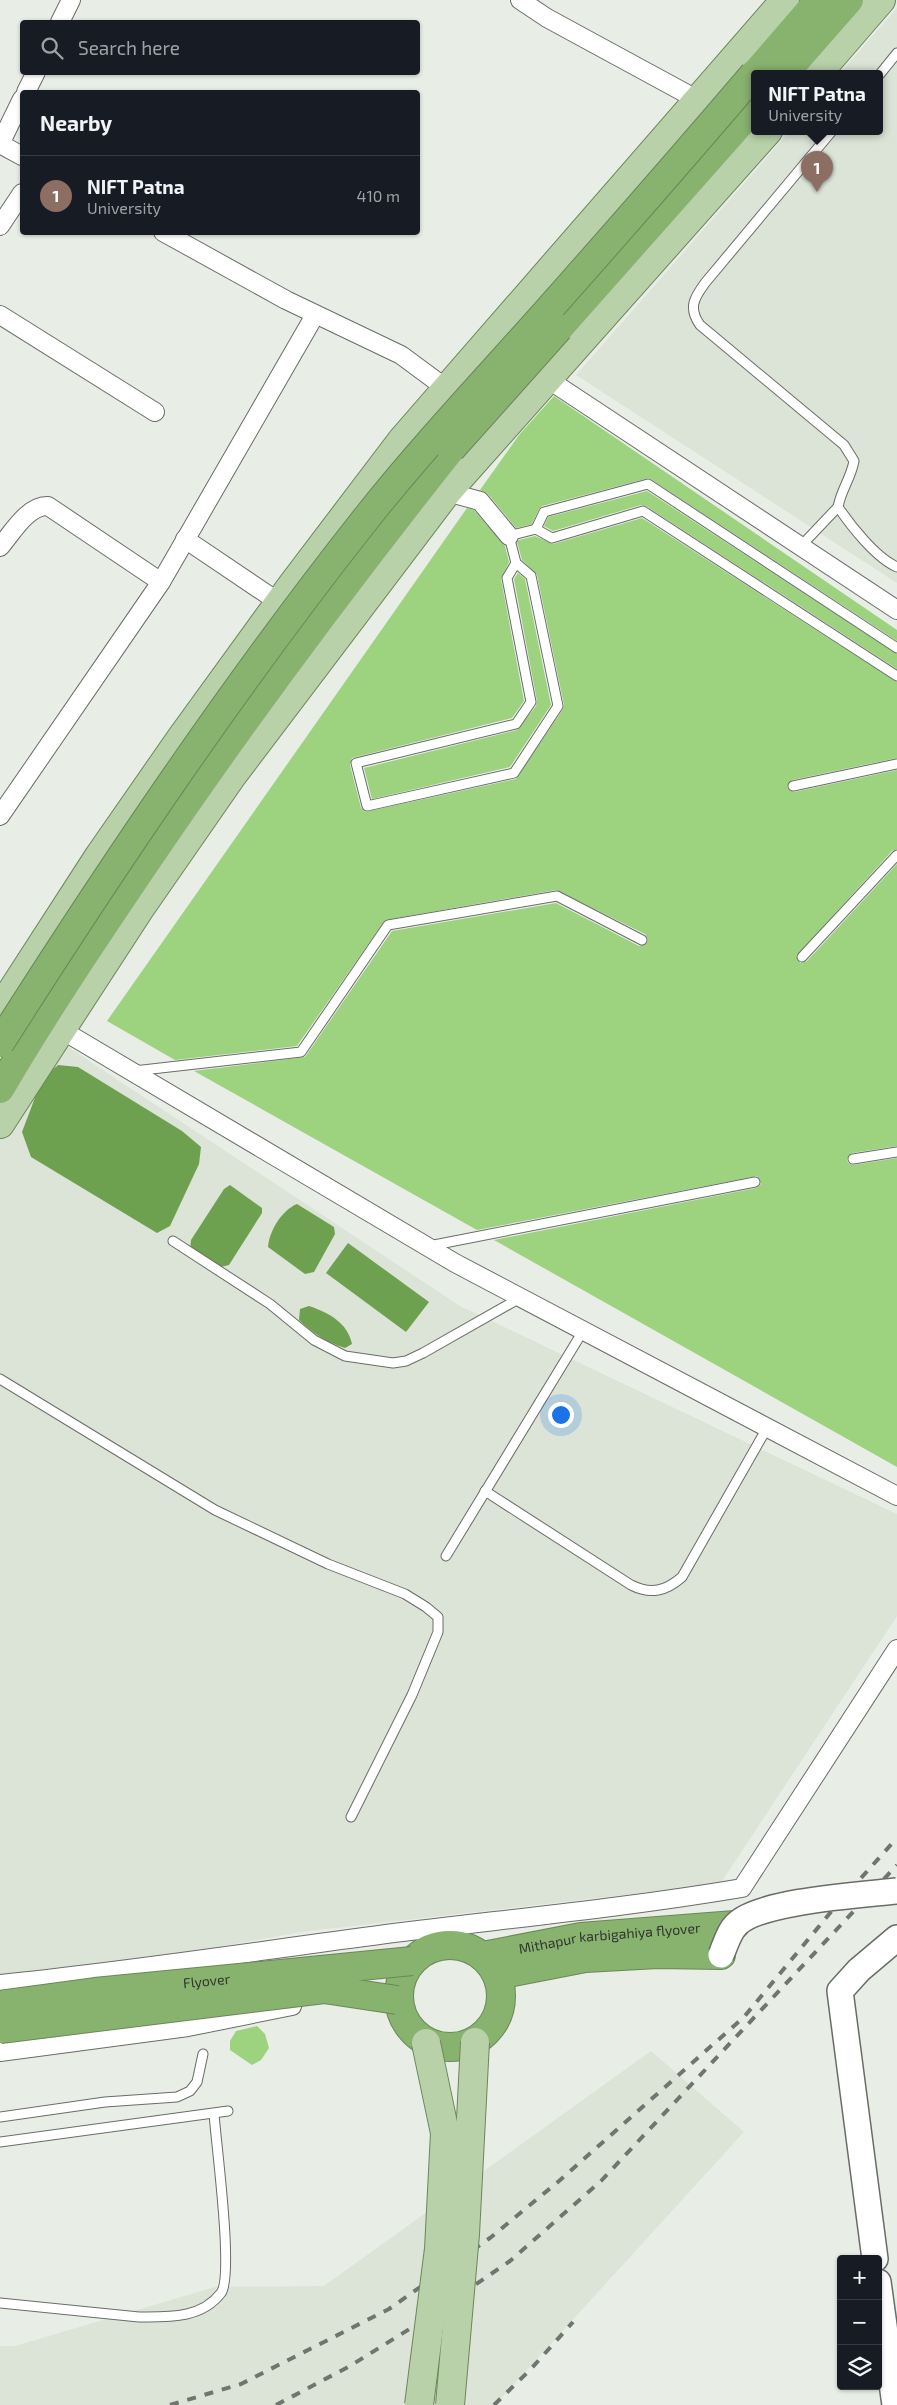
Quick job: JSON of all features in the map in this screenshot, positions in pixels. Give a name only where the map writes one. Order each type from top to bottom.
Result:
[{"type":"highway","points":[[758,70],[819,0]]},
{"type":"highway","points":[[787,70],[848,0]]},
{"type":"highway","points":[[0,1042],[70,932],[158,802],[271,645],[368,516],[421,451],[623,226],[751,79]]},
{"type":"highway","points":[[0,1089],[91,943],[210,768],[391,525],[451,449],[751,111]]},
{"type":"highway","name":"Mithapur karbigahiya flyover","points":[[490,1965],[581,1936],[735,1925]]},
{"type":"highway","name":"Flyover","points":[[437,1945],[461,1945],[490,1965],[502,2000],[494,2024],[476,2042],[451,2049],[426,2043],[406,2025],[397,2000],[401,1976],[412,1961],[415,1957],[437,1945]]},
{"type":"highway","name":"Mithapur karbigahiya flyover","points":[[490,1965],[658,1954],[721,1955]]},
{"type":"highway","name":"Flyover","points":[[0,2005],[95,1992],[412,1961]]},
{"type":"highway","name":"Flyover","points":[[0,2029],[324,1989],[397,2000]]},
{"type":"main road","points":[[0,1009],[126,817],[181,738],[402,440],[785,0]]},
{"type":"main road","points":[[821,70],[881,0]]},
{"type":"main road","points":[[0,1124],[139,910],[232,776],[447,492],[764,135]]},
{"type":"main road","points":[[450,2405],[465,2234],[476,2042]]},
{"type":"main road","points":[[419,2405],[439,2249],[445,2133],[426,2043]]},
{"type":"street","points":[[61,20],[71,0]]},
{"type":"street","points":[[520,0],[547,18],[698,100]]},
{"type":"street","points":[[27,90],[34,75]]},
{"type":"street","points":[[20,103],[0,144],[20,155]]},
{"type":"street","points":[[0,226],[20,196]]},
{"type":"street","points":[[168,235],[315,315],[401,355],[447,389]]},
{"type":"street","points":[[0,315],[155,412]]},
{"type":"street","points":[[0,816],[161,582],[315,315]]},
{"type":"street","points":[[491,339],[548,379],[897,610]]},
{"type":"street","points":[[447,492],[480,501],[508,536]]},
{"type":"street","points":[[0,547],[31,511],[40,505],[48,506],[161,582]]},
{"type":"street","points":[[186,540],[280,603]]},
{"type":"street","points":[[60,1029],[426,1247],[897,1496]]},
{"type":"street","points":[[0,1984],[80,1976],[315,1944],[675,1899],[742,1888],[897,1649]]},
{"type":"street","points":[[721,1955],[735,1925],[751,1914],[779,1906],[897,1890]]},
{"type":"street","points":[[874,2255],[840,1992],[858,1970],[897,1938]]},
{"type":"street","points":[[0,2052],[188,2027],[292,2006],[315,1944]]},
{"type":"street","points":[[880,2300],[895,2405]]},
{"type":"lane","points":[[883,70],[897,53]]},
{"type":"lane","points":[[800,547],[838,507],[841,493],[851,475],[854,461],[844,444],[700,325],[694,316],[692,306],[705,283],[829,135]]},
{"type":"lane","points":[[536,529],[544,512],[648,484],[897,648]]},
{"type":"lane","points":[[838,507],[847,521],[877,554],[897,566]]},
{"type":"lane","points":[[516,563],[508,578],[531,702],[516,724],[356,763],[367,806],[514,773],[558,706],[531,576],[516,563],[508,536],[536,529],[552,538],[643,512],[897,676]]},
{"type":"lane","points":[[793,786],[897,764]]},
{"type":"lane","points":[[802,957],[897,855]]},
{"type":"lane","points":[[131,1072],[301,1052],[388,925],[557,896],[642,940]]},
{"type":"lane","points":[[854,1159],[897,1152]]},
{"type":"lane","points":[[426,1247],[755,1182]]},
{"type":"lane","points":[[173,1241],[270,1304],[314,1340],[345,1356],[379,1362],[393,1363],[406,1361],[520,1298]]},
{"type":"lane","points":[[446,1556],[582,1331]]},
{"type":"lane","points":[[0,1379],[215,1510],[328,1564],[405,1594],[438,1617],[438,1632],[412,1695],[379,1765],[350,1817]]},
{"type":"lane","points":[[485,1491],[631,1584],[644,1591],[658,1591],[672,1586],[682,1577],[768,1428]]},
{"type":"lane","points":[[0,2117],[105,2102],[177,2097],[190,2091],[197,2082],[203,2054]]},
{"type":"lane","points":[[0,2142],[228,2111]]},
{"type":"lane","points":[[0,2303],[139,2317],[180,2317],[201,2309],[213,2301],[222,2292],[227,2266],[214,2114]]},
{"type":"shaded area","points":[[897,8],[897,583],[576,375],[786,135],[883,135],[883,70],[843,70]]},
{"type":"shaded area","points":[[59,1041],[460,1306],[897,1514],[897,1616],[720,1884],[301,1932],[0,1986],[0,1132]]},
{"type":"shaded area","points":[[58,1065],[78,1067],[182,1131],[201,1147],[199,1164],[170,1226],[157,1233],[31,1157],[22,1132],[42,1079]]},
{"type":"shaded area","points":[[230,1185],[262,1208],[262,1213],[229,1265],[217,1268],[190,1250],[191,1240],[224,1189]]},
{"type":"shaded area","points":[[297,1204],[334,1227],[335,1234],[314,1272],[305,1274],[268,1247],[271,1234],[281,1216]]},
{"type":"shaded area","points":[[348,1243],[429,1302],[406,1332],[326,1273]]},
{"type":"shaded area","points":[[309,1306],[336,1319],[350,1336],[352,1344],[345,1348],[338,1346],[320,1337],[299,1320],[300,1309]]},
{"type":"shaded area","points":[[651,2051],[744,2132],[495,2405],[0,2405],[0,2346],[15,2346],[215,2287],[324,2286]]},
{"type":"building","points":[[554,396],[897,630],[897,641],[649,478],[542,506],[532,524],[516,528],[488,494],[480,490],[519,435]]},
{"type":"building","points":[[647,491],[897,654],[897,669],[646,506],[641,505],[553,531],[544,526],[548,517]]},
{"type":"building","points":[[467,508],[474,510],[505,546],[509,562],[501,579],[524,701],[512,718],[352,758],[350,765],[361,808],[365,812],[516,779],[563,709],[564,705],[537,575],[522,560],[517,542],[535,536],[553,544],[642,518],[897,682],[897,758],[792,780],[787,787],[794,792],[897,770],[897,849],[892,851],[796,956],[800,963],[807,961],[897,864],[897,1146],[852,1153],[847,1159],[848,1163],[853,1165],[897,1158],[897,1467],[494,1240],[756,1188],[761,1184],[757,1176],[477,1230],[194,1071],[305,1057],[392,931],[556,903],[639,946],[647,943],[648,939],[645,934],[556,890],[385,920],[297,1046],[175,1060],[107,1021]]},
{"type":"building","points":[[518,573],[525,579],[551,705],[510,767],[372,799],[364,768],[517,730],[536,706],[537,701],[514,579]]},
{"type":"building","points":[[257,2026],[265,2034],[269,2048],[261,2060],[252,2065],[230,2050],[230,2041],[236,2031]]},
{"type":"railway","points":[[170,2405],[241,2384],[389,2309],[490,2238],[559,2181],[744,2017],[835,1907],[897,1838]]},
{"type":"railway","points":[[276,2405],[350,2366],[416,2325],[510,2261],[601,2181],[897,1865]]},
{"type":"railway","points":[[494,2405],[530,2370],[573,2322]]},
{"type":"place","name":"NIFT Patna","points":[[817,192]]}]
